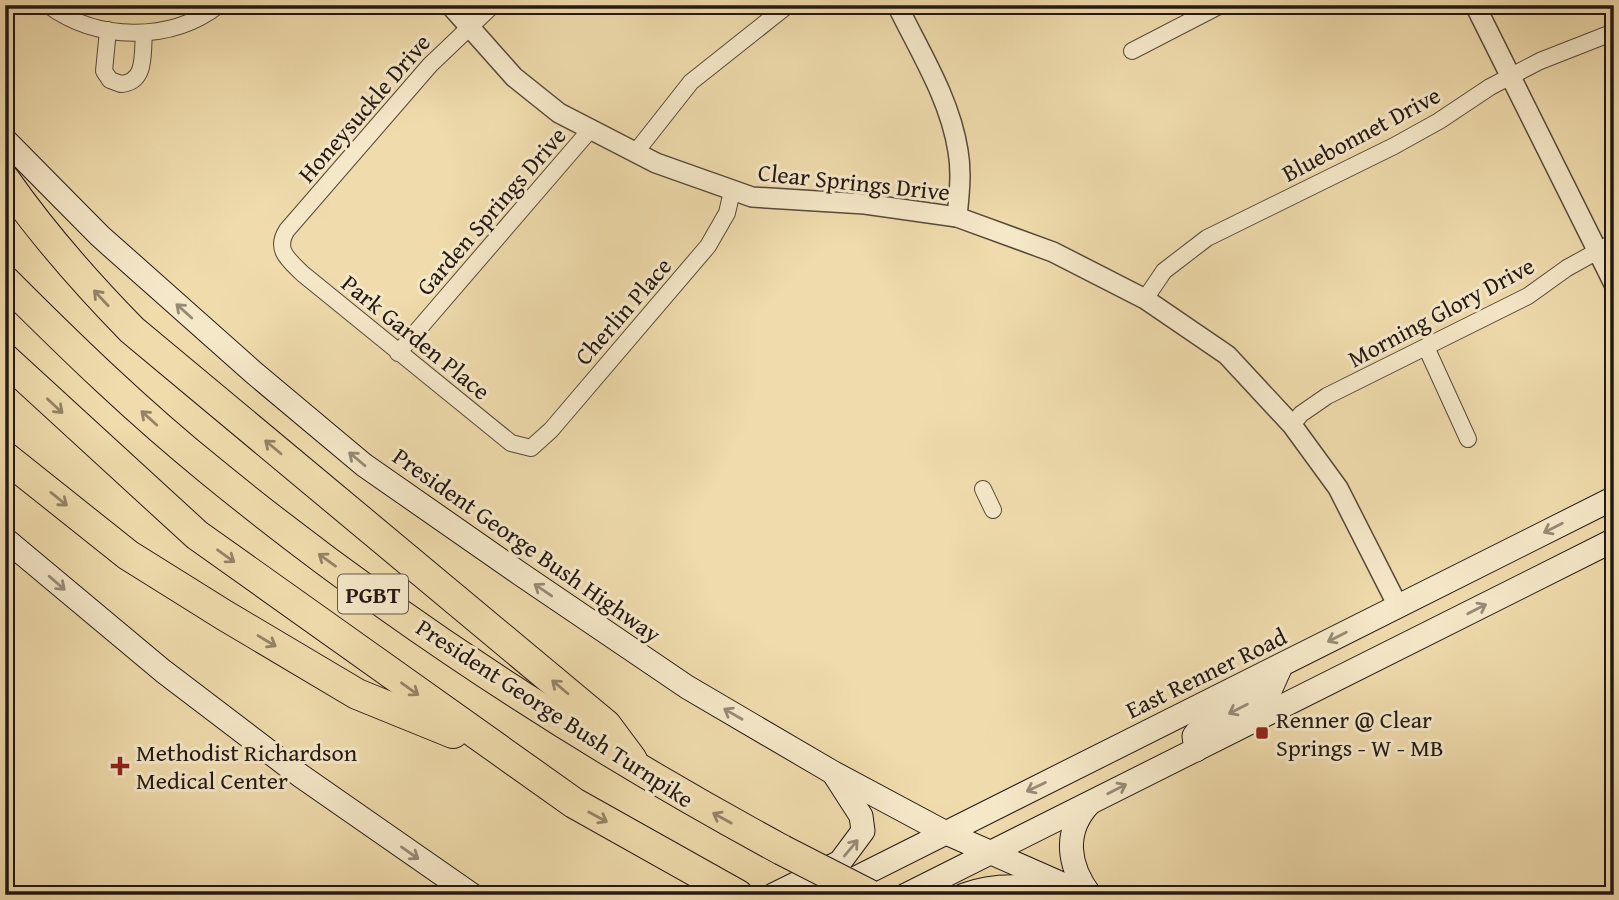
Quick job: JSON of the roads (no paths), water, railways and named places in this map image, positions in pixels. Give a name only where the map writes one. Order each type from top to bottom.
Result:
[{"type":"highway","points":[[5,180],[100,298],[132,330],[606,725],[641,771]]},
{"type":"highway","name":"President George Bush Turnpike","points":[[5,281],[132,403],[249,502],[477,668],[641,771],[782,850],[870,895]]},
{"type":"highway","name":"PGBT","points":[[5,359],[198,535],[495,750],[574,803],[728,889]]},
{"type":"highway","points":[[5,457],[128,555],[223,615],[357,694],[495,750]]},
{"type":"main road","name":"President George Bush Highway","points":[[5,140],[100,236],[253,372],[364,465],[687,687],[832,772],[944,832],[1089,895]]},
{"type":"main road","name":"East Renner Road","points":[[822,895],[1614,498]]},
{"type":"main road","points":[[5,539],[163,671],[301,776],[472,895]]},
{"type":"main road","points":[[906,895],[1614,540]]},
{"type":"main road","points":[[1398,606],[1416,639]]},
{"type":"main road","points":[[1196,750],[1194,736],[1198,732],[1269,693],[1281,666]]},
{"type":"main road","points":[[773,895],[840,862],[863,831],[860,816],[832,772]]},
{"type":"main road","points":[[1089,895],[1079,880],[1072,859],[1070,838],[1077,817],[1090,803]]},
{"type":"main road","points":[[964,895],[981,888],[1003,886],[1079,895]]},
{"type":"street","points":[[48,5],[66,18],[108,30],[144,33],[182,26],[219,5]]},
{"type":"street","name":"Clear Springs Drive","points":[[450,5],[514,77],[559,113],[635,153],[752,197],[865,204],[957,217],[1053,252],[1144,299],[1227,355],[1292,425],[1338,488],[1398,606]]},
{"type":"street","name":"Honeysuckle Drive","points":[[281,249],[281,240],[287,230],[430,65],[493,5]]},
{"type":"street","points":[[635,153],[691,82],[788,5]]},
{"type":"street","points":[[897,5],[951,121],[958,152],[960,179],[957,217]]},
{"type":"street","points":[[1132,51],[1221,5]]},
{"type":"street","points":[[1475,5],[1511,77],[1605,246],[1614,284]]},
{"type":"street","points":[[108,30],[104,71],[110,80],[121,84],[131,82],[141,71],[144,33]]},
{"type":"street","name":"Bluebonnet Drive","points":[[1144,299],[1164,271],[1208,238],[1394,146],[1540,61],[1614,32]]},
{"type":"street","name":"Garden Springs Drive","points":[[398,353],[590,130]]},
{"type":"street","name":"Cherlin Place","points":[[531,448],[551,430],[694,263],[727,213],[732,191]]},
{"type":"street","name":"Morning Glory Drive","points":[[1292,425],[1301,414],[1328,396],[1528,296],[1605,246]]},
{"type":"street","name":"Park Garden Place","points":[[281,249],[303,274],[511,443],[531,448]]},
{"type":"street","points":[[1426,347],[1468,439]]},
{"type":"street","points":[[984,489],[993,510]]},
{"type":"place","name":"Renner @ Clear Springs - W - MB","points":[[1262,733]]},
{"type":"place","name":"Methodist Richardson Medical Center","points":[[120,766]]}]
